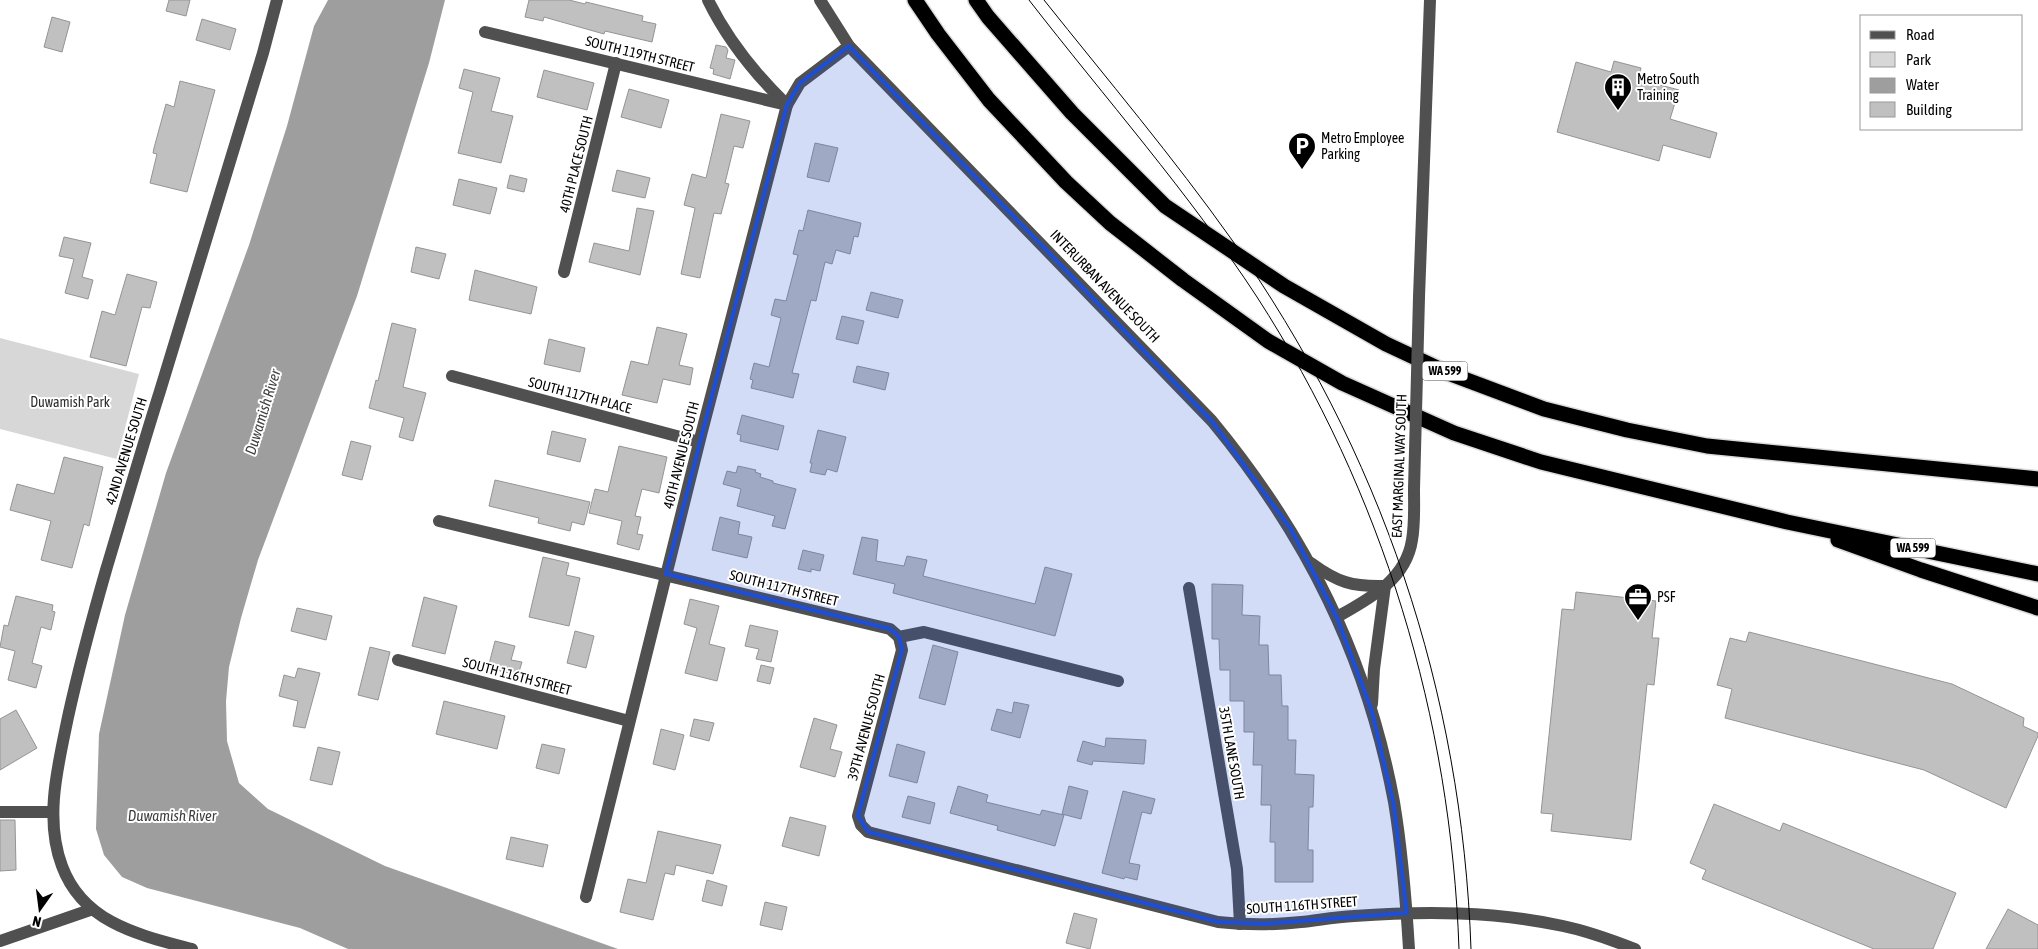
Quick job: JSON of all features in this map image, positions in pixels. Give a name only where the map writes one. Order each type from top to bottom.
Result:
[{"type":"highway","name":"WA 599","points":[[915,0],[938,34],[989,100],[1066,182],[1110,222],[1268,341],[1342,384],[1454,433],[1541,462],[1787,522],[2038,574]]},
{"type":"highway","name":"WA 599","points":[[976,0],[988,17],[1072,113],[1165,206],[1284,286],[1386,344],[1448,373],[1544,409],[1627,430],[1707,446],[2038,479]]},
{"type":"highway","points":[[1787,522],[1921,570],[2038,608]]},
{"type":"street","name":"42ND AVENUE SOUTH","points":[[90,910],[74,890],[62,866],[56,844],[53,812],[59,760],[81,654],[132,480],[264,53],[277,0]]},
{"type":"street","points":[[708,0],[717,18],[748,65],[788,105]]},
{"type":"street","name":"INTERURBAN AVENUE SOUTH","points":[[820,0],[850,46],[1212,421],[1267,492],[1310,562],[1337,618]]},
{"type":"street","name":"EAST MARGINAL WAY SOUTH","points":[[1337,618],[1373,597],[1400,570],[1410,550],[1413,534],[1419,297],[1430,0]]},
{"type":"street","name":"SOUTH 119TH STREET","points":[[485,32],[788,105]]},
{"type":"street","name":"40TH AVENUE SOUTH","points":[[586,897],[699,442],[788,105],[800,83],[850,46]]},
{"type":"street","name":"40TH PLACE SOUTH","points":[[564,272],[616,63]]},
{"type":"street","name":"SOUTH 117TH PLACE","points":[[452,376],[699,442]]},
{"type":"street","name":"SOUTH 117TH STREET","points":[[440,521],[890,629],[899,637]]},
{"type":"street","points":[[1310,562],[1329,576],[1344,583],[1362,587],[1385,586],[1374,668],[1372,711]]},
{"type":"street","name":"35TH LANE SOUTH","points":[[1189,588],[1237,869],[1240,924]]},
{"type":"street","points":[[1337,618],[1350,648],[1372,711],[1394,805],[1409,949]]},
{"type":"street","points":[[899,637],[924,632],[1118,681]]},
{"type":"street","name":"39TH AVENUE SOUTH","points":[[861,824],[858,816],[902,650],[899,637]]},
{"type":"street","name":"SOUTH 116TH STREET","points":[[398,660],[630,720]]},
{"type":"street","points":[[0,812],[53,812]]},
{"type":"street","name":"SOUTH 116TH STREET","points":[[861,824],[868,832],[1200,918],[1240,924],[1301,922],[1331,917],[1406,913],[1486,914],[1564,926],[1635,949]]},
{"type":"street","points":[[0,941],[90,910],[125,929],[192,949]]},
{"type":"highlighted area","points":[[849,46],[1212,421],[1291,529],[1337,617],[1372,711],[1394,805],[1407,913],[1264,924],[1218,922],[868,832],[858,816],[902,650],[899,637],[890,629],[666,574],[787,105],[800,83]]},
{"type":"green space","name":"Duwamish Park","points":[[0,338],[139,374],[117,459],[0,429]]},
{"type":"water","name":"Duwamish River","points":[[328,0],[445,0],[429,63],[357,296],[258,560],[241,618],[229,667],[226,701],[227,741],[239,783],[268,809],[385,866],[618,949],[348,949],[300,928],[147,888],[122,877],[104,855],[96,829],[99,734],[125,615],[166,473],[249,245],[287,126],[314,26]]},
{"type":"building","points":[[169,0],[190,0],[186,16],[166,11]]},
{"type":"building","points":[[529,0],[569,0],[585,4],[586,2],[643,16],[642,21],[656,24],[652,42],[605,31],[604,34],[544,17],[543,21],[525,17]]},
{"type":"building","points":[[52,17],[70,22],[62,52],[44,47]]},
{"type":"building","points":[[202,19],[236,29],[230,50],[196,40]]},
{"type":"building","points":[[716,45],[726,47],[728,50],[726,58],[735,60],[730,79],[713,74],[714,69],[710,68]]},
{"type":"building","name":"Metro South Training","points":[[1614,61],[1641,68],[1638,79],[1679,90],[1670,119],[1717,133],[1710,158],[1663,145],[1659,161],[1557,132],[1576,62],[1611,72]]},
{"type":"building","points":[[464,69],[500,78],[491,111],[513,116],[501,163],[458,153],[473,92],[459,88]]},
{"type":"building","points":[[544,70],[594,83],[587,110],[537,97]]},
{"type":"building","points":[[180,81],[215,90],[187,192],[150,183],[157,154],[153,153],[154,148],[166,104],[174,107]]},
{"type":"building","points":[[629,89],[669,100],[661,128],[621,117]]},
{"type":"building","points":[[721,114],[750,121],[743,148],[734,146],[725,183],[729,184],[721,214],[714,213],[700,278],[681,274],[695,208],[684,205],[692,174],[706,178]]},
{"type":"building","points":[[815,143],[838,148],[829,182],[807,177]]},
{"type":"building","points":[[617,170],[650,178],[645,198],[612,191]]},
{"type":"building","points":[[510,175],[527,179],[524,192],[507,188]]},
{"type":"building","points":[[459,179],[497,188],[490,214],[453,205]]},
{"type":"building","points":[[637,208],[654,211],[640,275],[589,262],[594,243],[629,251]]},
{"type":"building","points":[[808,210],[861,223],[858,237],[854,236],[850,254],[836,250],[832,264],[825,262],[816,301],[811,300],[792,373],[799,374],[793,398],[751,388],[753,380],[750,379],[754,363],[769,367],[781,318],[771,315],[775,299],[786,301],[798,255],[793,254],[799,230],[803,231]]},
{"type":"building","points":[[64,237],[91,243],[82,277],[93,280],[88,299],[65,293],[74,259],[59,256]]},
{"type":"building","points":[[416,247],[446,254],[439,279],[411,272]]},
{"type":"building","points":[[475,270],[537,287],[531,314],[469,300]]},
{"type":"building","points":[[127,274],[157,282],[150,308],[142,307],[126,366],[90,357],[102,311],[115,315]]},
{"type":"building","points":[[871,292],[903,300],[898,318],[866,310]]},
{"type":"building","points":[[842,316],[864,321],[858,344],[836,339]]},
{"type":"building","points":[[392,323],[416,329],[403,387],[426,393],[413,441],[399,437],[404,418],[369,408],[376,380],[378,381]]},
{"type":"building","points":[[657,327],[687,334],[679,365],[693,368],[690,385],[663,379],[657,403],[622,395],[631,361],[648,365]]},
{"type":"building","points":[[549,339],[585,348],[580,372],[544,364]]},
{"type":"building","points":[[857,366],[889,373],[885,390],[853,382]]},
{"type":"building","points":[[742,415],[784,426],[778,450],[740,441],[741,435],[737,434]]},
{"type":"building","points":[[818,430],[846,437],[837,472],[827,469],[825,475],[810,472],[812,463],[810,463]]},
{"type":"building","points":[[552,431],[586,439],[580,462],[547,454]]},
{"type":"building","points":[[351,441],[371,446],[362,480],[342,475]]},
{"type":"building","points":[[619,446],[667,457],[659,493],[642,489],[635,516],[641,517],[637,534],[643,535],[639,550],[617,544],[622,521],[589,513],[595,489],[608,492]]},
{"type":"building","points":[[64,457],[103,467],[89,526],[84,524],[72,568],[41,560],[51,521],[10,510],[17,484],[54,494]]},
{"type":"building","points":[[738,466],[756,470],[755,472],[761,474],[760,477],[773,481],[773,483],[796,489],[785,529],[772,526],[775,516],[737,506],[741,489],[723,484],[727,471],[736,473]]},
{"type":"building","points":[[495,480],[590,502],[584,525],[572,522],[570,531],[538,523],[539,518],[489,506]]},
{"type":"building","points":[[720,517],[740,522],[738,534],[752,537],[747,558],[712,550]]},
{"type":"building","points":[[862,537],[878,540],[876,561],[904,566],[907,556],[927,560],[923,576],[1035,604],[1045,567],[1072,574],[1055,636],[893,593],[895,584],[853,574]]},
{"type":"building","points":[[803,550],[824,555],[820,571],[811,569],[811,572],[798,569]]},
{"type":"building","points":[[543,557],[569,563],[566,575],[580,578],[569,626],[529,617]]},
{"type":"building","points":[[1212,584],[1243,585],[1242,615],[1260,616],[1259,645],[1268,645],[1269,675],[1281,675],[1282,706],[1288,706],[1288,740],[1296,740],[1295,774],[1314,775],[1313,807],[1309,807],[1308,850],[1313,850],[1313,882],[1275,882],[1275,842],[1270,842],[1271,805],[1261,805],[1262,765],[1253,765],[1254,732],[1244,732],[1244,701],[1230,701],[1230,670],[1220,670],[1219,639],[1212,639]]},
{"type":"building","points":[[1576,592],[1656,601],[1652,638],[1659,638],[1654,685],[1647,684],[1631,840],[1551,831],[1553,814],[1541,813],[1562,609],[1574,610]]},
{"type":"building","points":[[16,596],[53,605],[52,611],[55,612],[51,630],[41,627],[32,663],[42,666],[36,688],[8,680],[15,651],[0,647],[4,625],[8,626]]},
{"type":"building","points":[[424,597],[457,606],[445,654],[412,646]]},
{"type":"building","points":[[690,599],[719,606],[709,644],[725,648],[717,681],[685,673],[697,628],[684,624]]},
{"type":"building","points":[[297,608],[332,616],[326,640],[291,631]]},
{"type":"building","points":[[750,625],[778,631],[771,662],[756,659],[759,649],[745,646]]},
{"type":"building","points":[[575,631],[594,636],[586,668],[567,663]]},
{"type":"building","points":[[1749,632],[1952,684],[2024,718],[2023,726],[2038,733],[2038,736],[2006,808],[1924,770],[1725,718],[1732,689],[1717,685],[1730,638],[1746,642]]},
{"type":"building","points":[[495,641],[515,646],[511,660],[522,662],[518,675],[488,668]]},
{"type":"building","points":[[933,645],[958,652],[945,705],[919,698]]},
{"type":"building","points":[[370,647],[390,652],[378,700],[358,695]]},
{"type":"building","points":[[761,665],[774,668],[770,684],[757,681]]},
{"type":"building","points":[[298,668],[320,673],[305,728],[293,726],[298,701],[279,696],[284,675],[295,678]]},
{"type":"building","points":[[444,701],[505,716],[497,749],[436,734]]},
{"type":"building","points":[[1014,702],[1029,705],[1020,738],[991,730],[997,709],[1012,713]]},
{"type":"building","points":[[16,710],[37,748],[0,770],[0,719]]},
{"type":"building","points":[[814,718],[837,725],[830,749],[842,752],[835,777],[800,767]]},
{"type":"building","points":[[694,719],[714,723],[709,741],[690,736]]},
{"type":"building","points":[[661,729],[684,735],[675,770],[653,764]]},
{"type":"building","points":[[1106,738],[1146,740],[1144,764],[1093,761],[1092,765],[1077,761],[1083,741],[1105,747]]},
{"type":"building","points":[[542,744],[565,749],[559,774],[536,768]]},
{"type":"building","points":[[897,744],[925,752],[917,783],[889,776]]},
{"type":"building","points":[[318,747],[340,752],[332,785],[310,780]]},
{"type":"building","points":[[958,786],[988,795],[986,802],[1040,815],[1042,810],[1064,815],[1055,846],[997,830],[998,826],[950,813]]},
{"type":"building","points":[[1069,786],[1088,791],[1081,819],[1062,814]]},
{"type":"building","points":[[1123,791],[1155,799],[1151,814],[1142,812],[1129,863],[1140,865],[1137,880],[1125,877],[1124,879],[1102,873]]},
{"type":"building","points":[[908,796],[935,803],[930,824],[902,817]]},
{"type":"building","points":[[1714,804],[1780,831],[1783,823],[1956,893],[1933,949],[1874,949],[1702,879],[1706,870],[1690,863]]},
{"type":"building","points":[[790,817],[826,826],[819,856],[782,846]]},
{"type":"building","points":[[0,820],[15,820],[16,870],[0,871]]},
{"type":"building","points":[[658,831],[721,845],[713,874],[676,865],[674,875],[665,873],[653,920],[620,912],[628,879],[646,883]]},
{"type":"building","points":[[511,837],[548,845],[543,867],[506,859]]},
{"type":"building","points":[[707,880],[727,886],[722,906],[702,901]]},
{"type":"building","points":[[765,902],[787,907],[782,930],[760,925]]},
{"type":"building","points":[[2008,909],[2038,925],[2038,949],[1986,949]]},
{"type":"building","points":[[1074,913],[1097,919],[1090,949],[1066,943]]},
{"type":"tram line","points":[[1029,0],[1175,183],[1231,258],[1302,372],[1341,449],[1374,528],[1402,610],[1425,693],[1442,777],[1453,863],[1459,949]]},
{"type":"tram line","points":[[1044,0],[1163,148],[1232,240],[1285,320],[1331,404],[1371,489],[1404,577],[1431,667],[1451,759],[1464,853],[1471,949]]},
{"type":"place","name":"Metro South Training","points":[[1618,111]]},
{"type":"place","name":"Metro Employee Parking","points":[[1302,170]]},
{"type":"place","name":"PSF","points":[[1638,621]]}]
